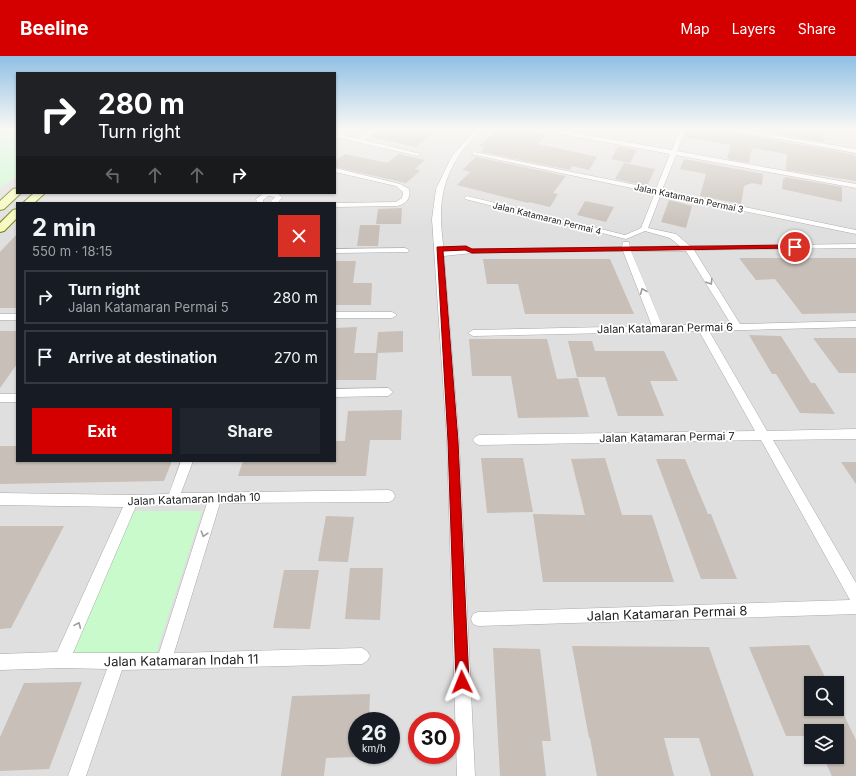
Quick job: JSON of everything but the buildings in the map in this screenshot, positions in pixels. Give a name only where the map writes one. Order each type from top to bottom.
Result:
[{"type":"street","points":[[452,163],[439,189],[436,219],[440,251],[453,441],[466,776]]},
{"type":"street","name":"Jalan Katamaran Permai 3","points":[[516,163],[856,232]]},
{"type":"street","points":[[644,229],[670,163]]},
{"type":"street","points":[[731,163],[856,186]]},
{"type":"street","points":[[336,170],[402,186],[406,189],[407,194],[403,201],[397,204],[336,205]]},
{"type":"street","points":[[0,207],[16,192]]},
{"type":"street","points":[[29,202],[39,194]]},
{"type":"street","points":[[258,202],[264,194],[277,200]]},
{"type":"street","name":"Jalan Katamaran Permai 4","points":[[467,198],[626,237]]},
{"type":"street","points":[[0,229],[16,213]]},
{"type":"street","points":[[658,328],[626,249],[626,237],[644,229],[673,236],[689,249],[737,326]]},
{"type":"street","points":[[440,251],[856,246]]},
{"type":"street","points":[[336,251],[405,250]]},
{"type":"street","points":[[336,315],[392,315]]},
{"type":"street","points":[[0,317],[16,317]]},
{"type":"street","name":"Jalan Katamaran Permai 6","points":[[473,333],[856,324]]},
{"type":"street","points":[[702,327],[765,435],[856,597]]},
{"type":"street","points":[[336,393],[388,392]]},
{"type":"street","points":[[0,398],[16,398]]},
{"type":"street","name":"Jalan Katamaran Permai 7","points":[[479,440],[856,434]]},
{"type":"street","points":[[173,499],[187,462]]},
{"type":"street","name":"Jalan Katamaran Indah 10","points":[[0,499],[132,501],[215,497],[389,496]]},
{"type":"street","points":[[164,661],[215,497]]},
{"type":"street","points":[[62,660],[132,501]]},
{"type":"street","name":"Jalan Katamaran Permai 8","points":[[478,619],[856,608]]},
{"type":"street","name":"Jalan Katamaran Indah 11","points":[[0,662],[62,660],[117,662],[362,656]]},
{"type":"street","points":[[77,776],[117,662]]},
{"type":"shaded area","points":[[336,163],[856,163],[856,776],[0,776],[0,188],[16,176],[16,194],[336,194]]},
{"type":"green space","points":[[0,163],[16,163],[16,176],[0,188]]},
{"type":"green space","points":[[129,511],[202,511],[156,654],[69,654]]},
{"type":"route","points":[[462,682],[453,441],[440,249],[466,248],[472,251],[795,247]]}]
